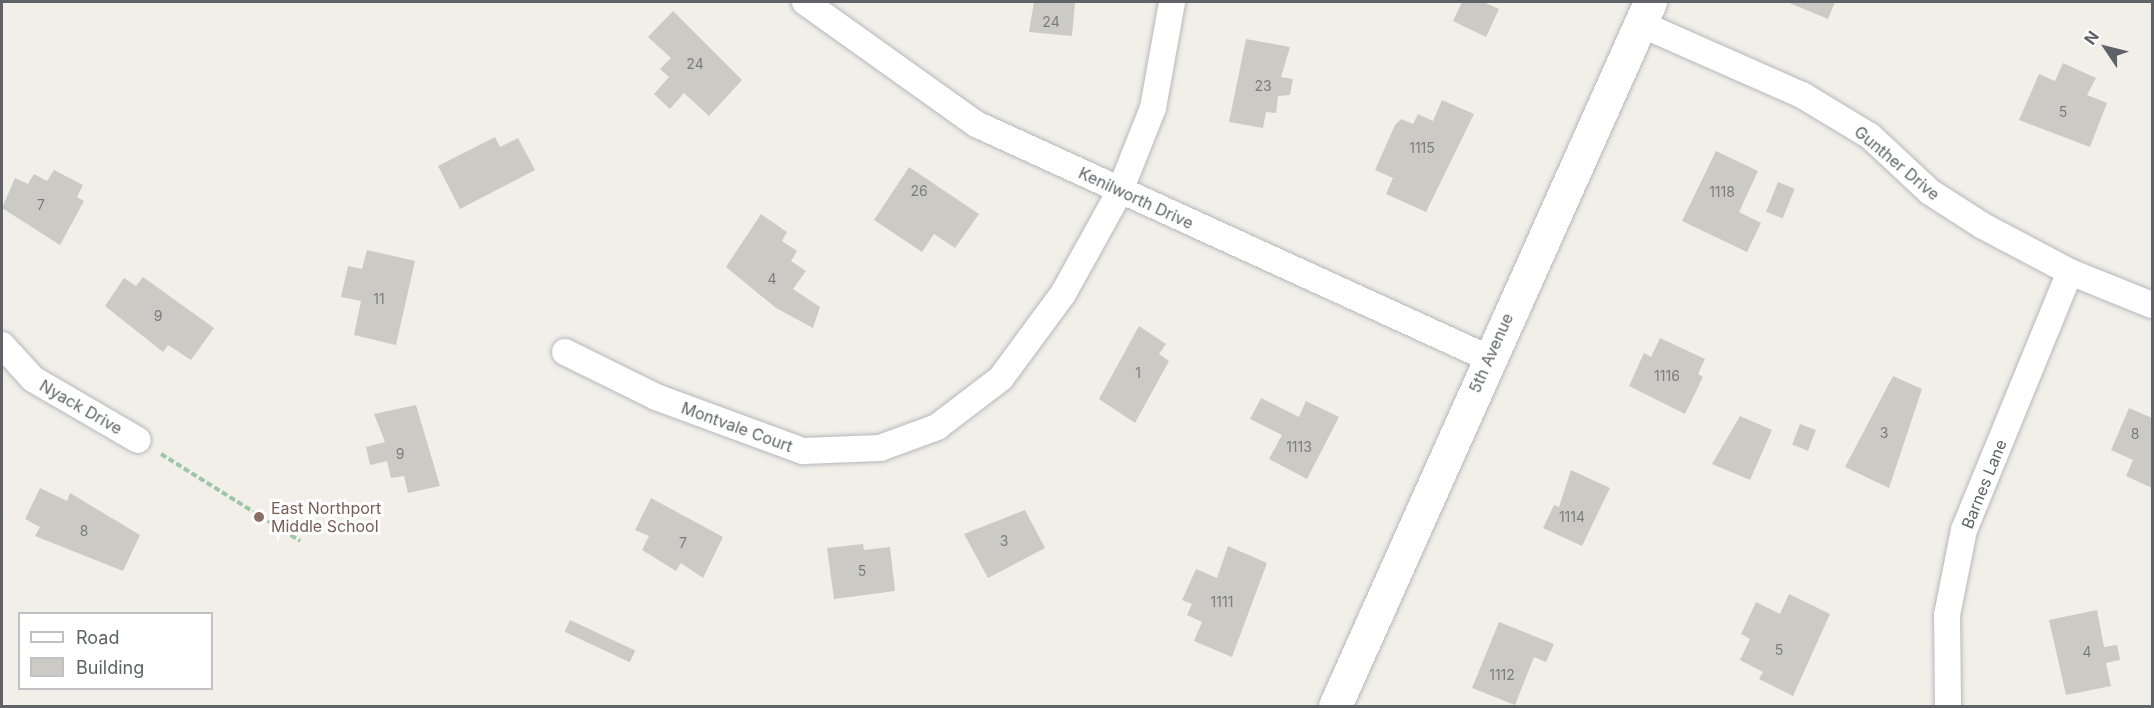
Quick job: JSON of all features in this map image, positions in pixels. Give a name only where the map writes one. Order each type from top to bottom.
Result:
[{"type":"street","name":"Kenilworth Drive","points":[[805,2],[976,124],[1488,358]]},
{"type":"street","name":"Montvale Court","points":[[565,352],[656,397],[803,451],[880,448],[937,428],[1001,378],[1063,294],[1120,190],[1153,108],[1172,2]]},
{"type":"street","name":"Gunther Drive","points":[[1645,13],[1802,95],[1870,136],[1930,192],[2070,272],[2152,305]]},
{"type":"street","name":"5th Avenue","points":[[1335,706],[1488,358],[1645,13]]},
{"type":"street","name":"Barnes Lane","points":[[1948,706],[1947,615],[1964,530],[2070,272]]},
{"type":"street","name":"Nyack Drive","points":[[2,345],[33,379],[138,440]]},
{"type":"path","points":[[138,440],[300,541]]},
{"type":"building","points":[[1034,2],[1075,2],[1072,36],[1029,32]]},
{"type":"building","points":[[1462,2],[1483,2],[1499,9],[1486,37],[1453,21]]},
{"type":"building","points":[[1787,2],[1835,2],[1828,19]]},
{"type":"building","points":[[673,11],[742,80],[709,116],[684,93],[670,109],[654,94],[669,77],[660,69],[671,58],[648,37]]},
{"type":"building","points":[[1246,39],[1290,47],[1281,77],[1293,79],[1290,95],[1278,96],[1276,113],[1266,112],[1263,128],[1229,122]]},
{"type":"building","points":[[2063,63],[2096,78],[2087,95],[2107,103],[2090,147],[2019,120],[2039,74],[2055,81]]},
{"type":"building","points":[[1442,100],[1474,114],[1426,212],[1386,194],[1393,178],[1375,170],[1395,125],[1401,119],[1413,124],[1418,114],[1433,121]]},
{"type":"building","points":[[495,137],[500,147],[518,138],[535,170],[460,209],[438,166]]},
{"type":"building","points":[[1716,151],[1758,171],[1739,212],[1761,223],[1747,252],[1682,221]]},
{"type":"building","points":[[909,167],[979,214],[955,248],[934,234],[922,252],[874,220]]},
{"type":"building","points":[[54,170],[83,185],[77,197],[84,201],[60,245],[2,208],[15,178],[28,184],[34,174],[47,181]]},
{"type":"building","points":[[1778,182],[1795,189],[1783,218],[1766,212]]},
{"type":"building","points":[[761,214],[787,232],[782,241],[797,251],[791,261],[806,271],[793,289],[820,307],[813,328],[776,308],[726,267]]},
{"type":"building","points":[[367,250],[415,261],[396,345],[354,335],[361,301],[341,297],[348,266],[362,269]]},
{"type":"building","points":[[143,277],[214,328],[191,360],[168,345],[163,352],[105,306],[124,278],[136,286]]},
{"type":"building","points":[[1139,326],[1166,344],[1159,354],[1169,361],[1135,423],[1099,399]]},
{"type":"building","points":[[1660,338],[1705,359],[1698,374],[1703,377],[1685,414],[1629,386],[1644,353],[1651,357]]},
{"type":"building","points":[[1893,376],[1922,389],[1889,488],[1845,467]]},
{"type":"building","points":[[1261,398],[1299,417],[1306,401],[1339,417],[1307,479],[1269,459],[1282,435],[1250,419]]},
{"type":"building","points":[[416,405],[440,486],[408,493],[404,476],[391,478],[387,461],[370,465],[366,447],[385,442],[374,414]]},
{"type":"building","points":[[2129,408],[2152,418],[2152,488],[2126,476],[2133,460],[2111,450]]},
{"type":"building","points":[[1740,416],[1772,430],[1750,480],[1712,464]]},
{"type":"building","points":[[1800,424],[1816,430],[1808,451],[1792,445]]},
{"type":"building","points":[[1571,470],[1610,488],[1582,546],[1543,528],[1554,505],[1559,507]]},
{"type":"building","points":[[40,488],[67,501],[70,493],[140,535],[123,571],[35,536],[40,527],[25,519]]},
{"type":"building","points":[[651,498],[723,537],[703,578],[681,563],[676,571],[642,550],[649,536],[635,530]]},
{"type":"building","points":[[1025,510],[1045,548],[988,578],[964,534]]},
{"type":"building","points":[[863,544],[864,550],[890,547],[895,591],[834,599],[827,548]]},
{"type":"building","points":[[1228,546],[1267,563],[1232,657],[1194,641],[1202,622],[1187,615],[1192,604],[1182,600],[1196,569],[1217,578]]},
{"type":"building","points":[[1789,594],[1830,614],[1793,696],[1759,679],[1763,672],[1740,660],[1750,639],[1741,634],[1756,602],[1780,614]]},
{"type":"building","points":[[2097,610],[2104,647],[2117,645],[2120,660],[2106,663],[2111,686],[2066,695],[2049,620]]},
{"type":"building","points":[[570,620],[635,650],[630,662],[565,632]]},
{"type":"building","points":[[1499,622],[1554,644],[1546,662],[1534,657],[1515,705],[1472,688]]},
{"type":"place","name":"East Northport Middle School","points":[[259,517]]}]
